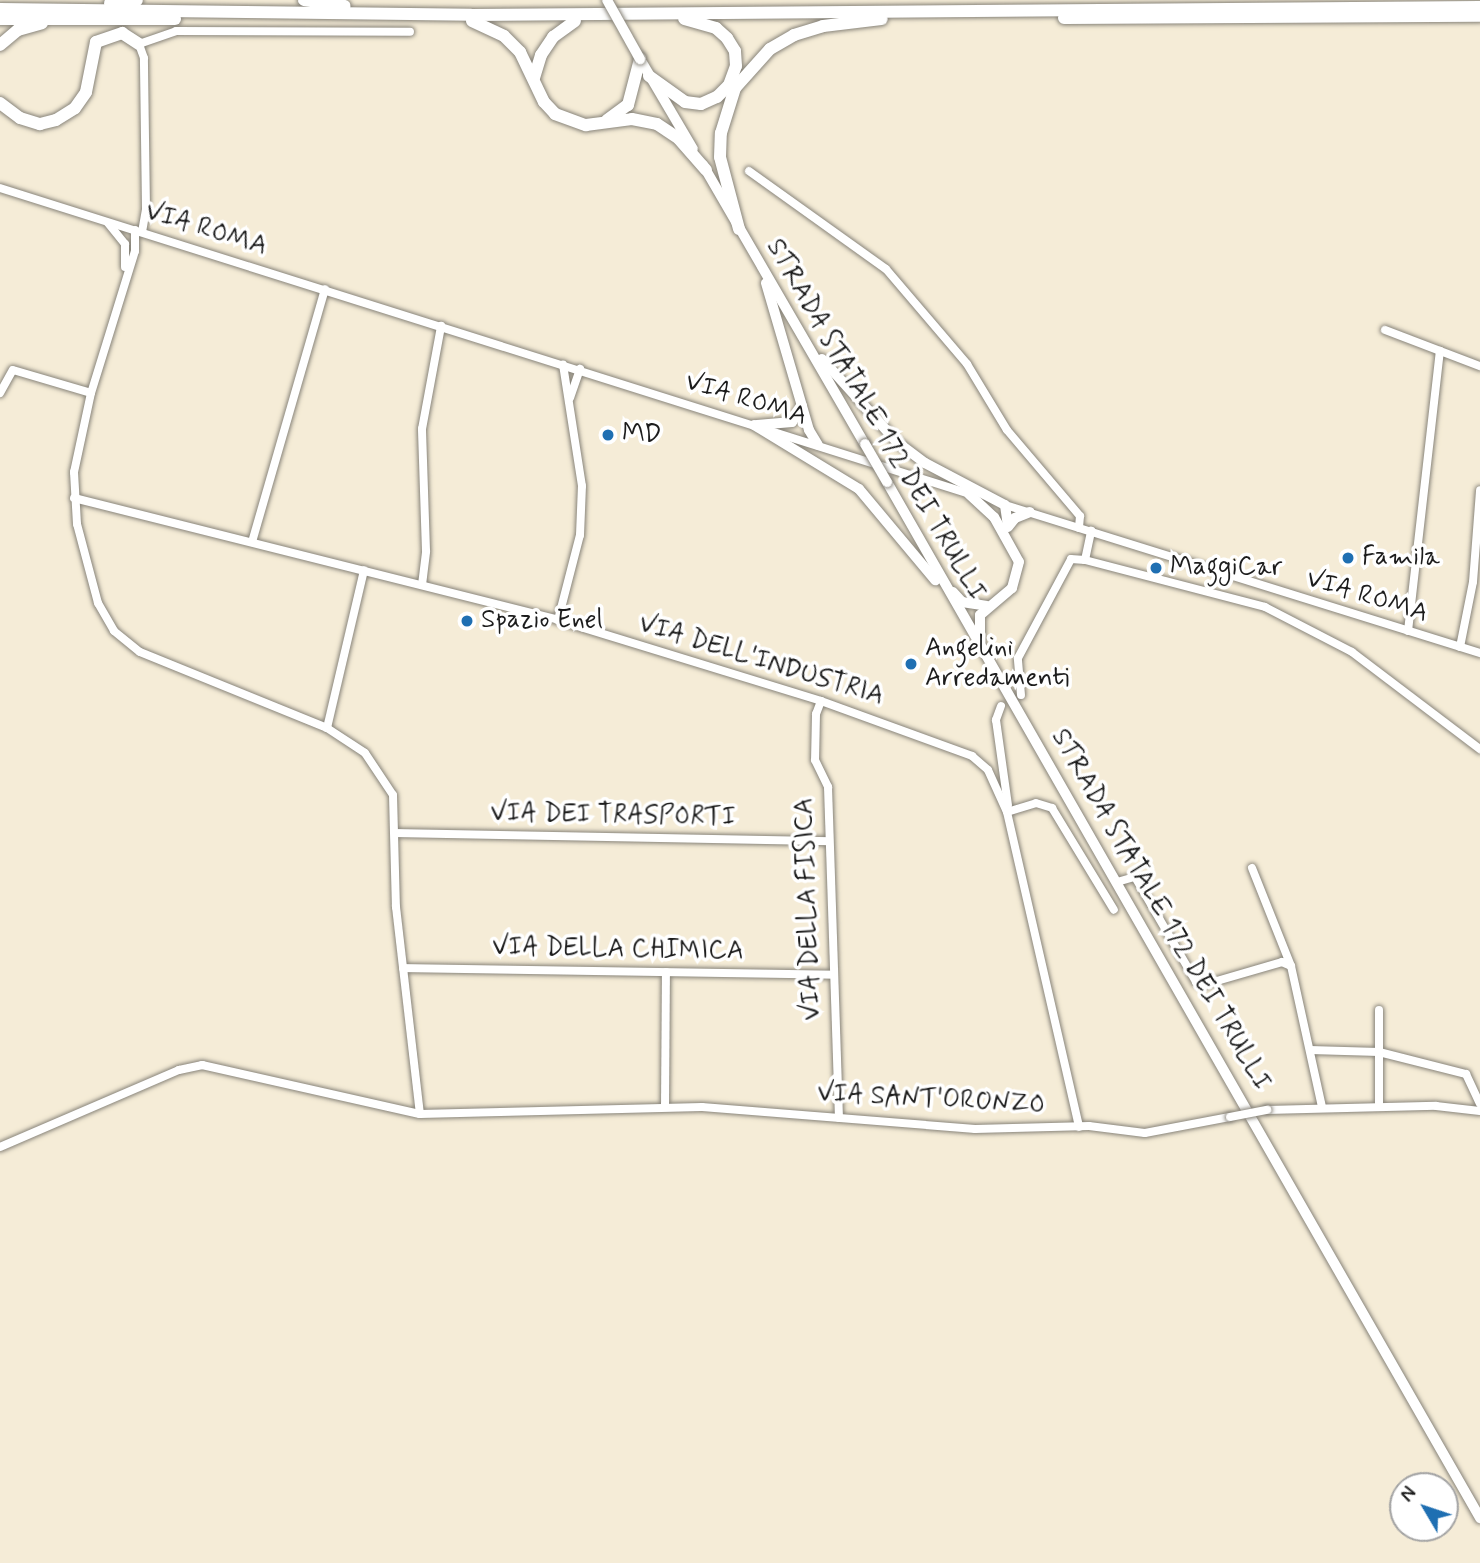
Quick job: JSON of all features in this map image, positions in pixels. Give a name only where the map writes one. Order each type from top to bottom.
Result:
[{"type":"highway","points":[[0,45],[19,30],[59,14],[137,0]]},
{"type":"highway","points":[[304,0],[492,15]]},
{"type":"highway","points":[[0,19],[59,14],[492,15],[1480,7]]},
{"type":"highway","points":[[0,9],[59,14],[472,22],[1480,16]]},
{"type":"highway","points":[[649,76],[685,102],[709,100],[729,85],[736,66],[735,51],[727,38],[716,28],[684,19]]},
{"type":"highway","points":[[739,229],[720,158],[721,132],[735,88],[770,49],[794,35],[823,26],[882,19]]},
{"type":"highway","points":[[534,78],[541,55],[553,37],[575,21]]},
{"type":"highway","points":[[472,22],[504,36],[520,52],[555,114],[578,123],[632,119],[657,124],[679,139],[706,170]]},
{"type":"highway","points":[[0,103],[20,118],[40,124],[56,120],[75,108],[86,92],[96,42],[122,33],[139,44]]},
{"type":"highway","points":[[600,123],[628,105],[639,59]]},
{"type":"main road","name":"STRADA STATALE 172 DEI TRULLI","points":[[607,0],[1118,882],[1480,1518]]},
{"type":"main road","points":[[758,261],[802,406],[818,445]]},
{"type":"main road","points":[[788,312],[833,373],[897,442],[925,463],[1005,505],[1008,531],[1016,552],[1018,575],[1012,588],[987,606],[977,627],[982,650]]},
{"type":"main road","points":[[754,425],[783,426],[798,416],[802,406]]},
{"type":"main road","points":[[754,425],[859,489],[891,522],[964,620]]},
{"type":"main road","points":[[969,494],[985,506],[1008,531]]},
{"type":"main road","points":[[1008,531],[1030,512]]},
{"type":"main road","points":[[940,577],[962,602],[987,606]]},
{"type":"street","points":[[410,32],[176,30],[139,44],[144,58],[146,209],[135,251],[125,270],[77,444],[74,498],[85,561],[98,603],[114,631],[140,652],[327,728],[365,753],[393,795],[398,833],[396,907],[420,1114]]},
{"type":"street","points":[[749,170],[886,269],[967,364],[1007,430],[1080,516],[1079,528]]},
{"type":"street","name":"VIA ROMA","points":[[0,188],[1480,653]]},
{"type":"street","points":[[107,221],[125,244],[125,270]]},
{"type":"street","points":[[125,244],[139,231]]},
{"type":"street","points":[[135,251],[153,236]]},
{"type":"street","points":[[252,542],[325,289]]},
{"type":"street","points":[[422,585],[426,551],[423,419],[441,326]]},
{"type":"street","points":[[1385,330],[1480,366]]},
{"type":"street","points":[[1408,631],[1440,351]]},
{"type":"street","points":[[558,620],[580,535],[582,486],[562,364]]},
{"type":"street","points":[[569,401],[580,369]]},
{"type":"street","points":[[0,393],[13,370],[91,393]]},
{"type":"street","points":[[1460,647],[1477,582],[1480,490]]},
{"type":"street","name":"VIA DELL'INDUSTRIA","points":[[74,498],[558,620],[821,701],[955,746],[988,770],[1007,812],[1079,1126]]},
{"type":"street","points":[[1085,560],[1091,531]]},
{"type":"street","points":[[1021,695],[1018,658],[1071,559],[1085,560],[1265,607],[1352,652],[1480,749]]},
{"type":"street","points":[[327,728],[364,570]]},
{"type":"street","name":"VIA DELLA FISICA","points":[[821,701],[816,714],[815,760],[828,787],[839,1118]]},
{"type":"street","points":[[1001,706],[996,720],[1004,765],[1007,812],[1035,803],[1052,808],[1114,910]]},
{"type":"street","points":[[988,770],[1004,765]]},
{"type":"street","name":"VIA DEI TRASPORTI","points":[[398,833],[828,841]]},
{"type":"street","points":[[1252,868],[1291,966],[1322,1107]]},
{"type":"street","points":[[1118,882],[1135,877],[1196,982],[1203,985],[1282,962],[1291,966]]},
{"type":"street","name":"VIA DELLA CHIMICA","points":[[403,968],[833,975]]},
{"type":"street","points":[[665,1107],[666,972]]},
{"type":"street","points":[[1379,1010],[1379,1107]]},
{"type":"street","points":[[1310,1050],[1379,1052],[1465,1074],[1480,1104]]},
{"type":"street","name":"VIA SANT'ORONZO","points":[[0,1147],[179,1070],[202,1065],[420,1114],[665,1107],[975,1129],[1079,1126],[1145,1133],[1267,1110],[1379,1107],[1480,1111]]},
{"type":"place","name":"MD","points":[[608,435]]},
{"type":"place","name":"Famila","points":[[1348,558]]},
{"type":"place","name":"MaggiCar","points":[[1156,568]]},
{"type":"place","name":"Spazio Enel","points":[[467,621]]},
{"type":"place","name":"Angelini Arredamenti","points":[[911,664]]}]
